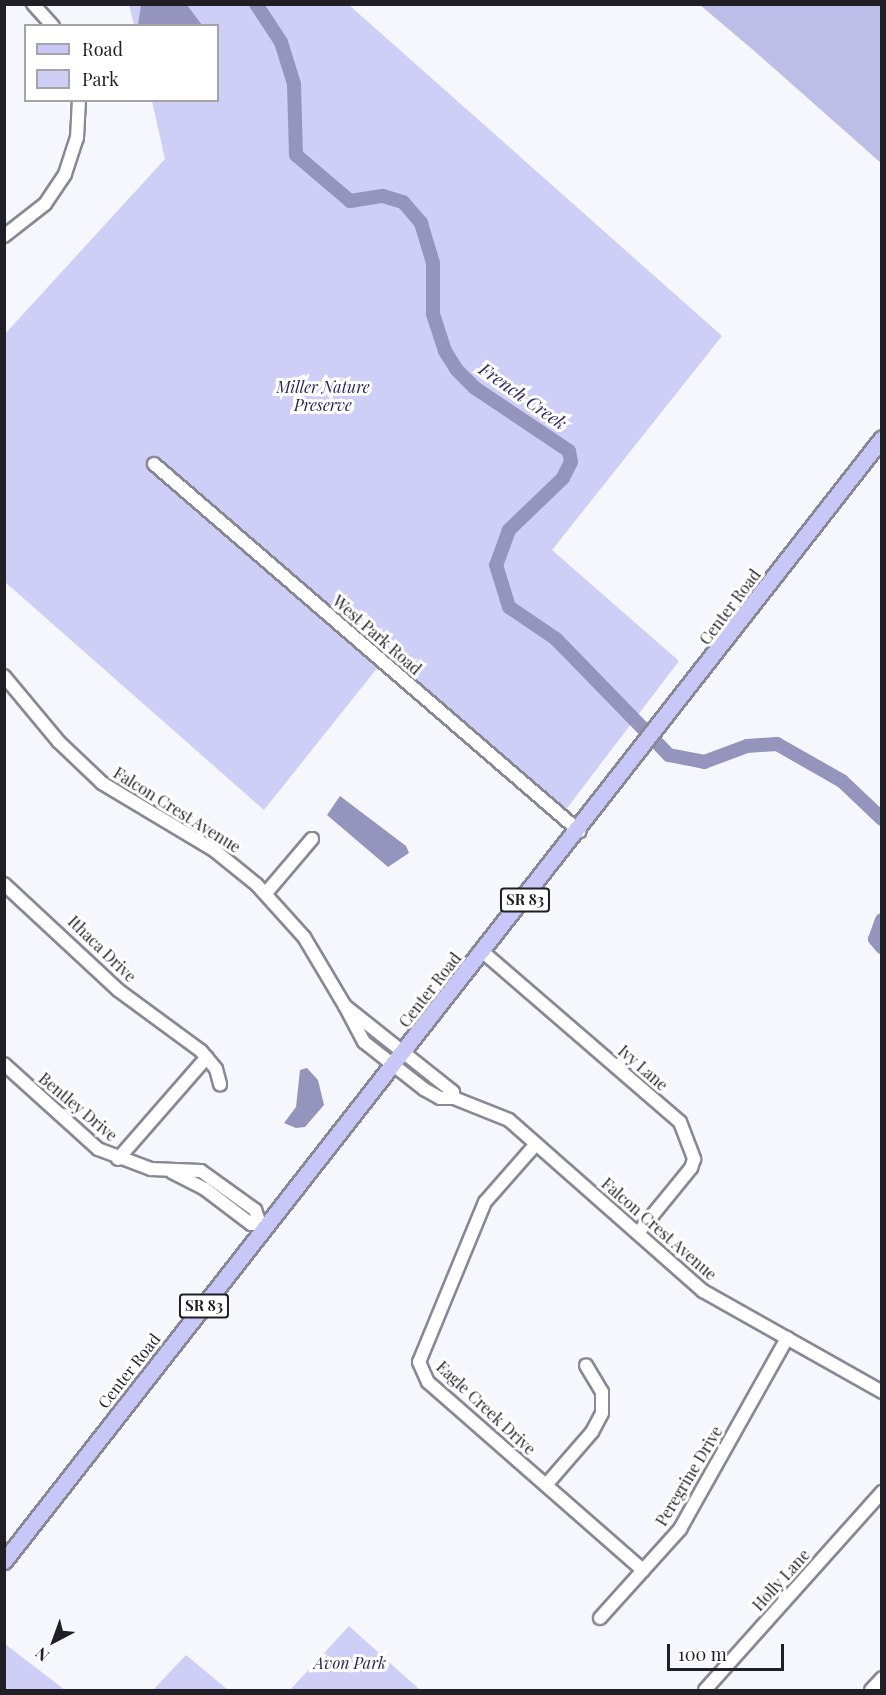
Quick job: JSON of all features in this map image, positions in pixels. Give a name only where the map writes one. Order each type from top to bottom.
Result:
[{"type":"main road","name":"Center Road","points":[[4,1562],[263,1226],[394,1065],[661,727],[882,438]]},
{"type":"street","points":[[33,4],[50,24]]},
{"type":"street","points":[[4,236],[45,204],[65,174],[77,138],[79,102]]},
{"type":"street","name":"West Park Road","points":[[154,464],[579,831]]},
{"type":"street","name":"Falcon Crest Avenue","points":[[4,676],[59,742],[102,783],[214,850],[266,893],[304,937],[345,1006],[358,1035],[394,1065],[434,1095],[454,1098],[500,1115],[704,1291],[882,1392]]},
{"type":"street","points":[[266,893],[312,839]]},
{"type":"street","name":"Ithaca Drive","points":[[4,884],[118,990],[160,1016],[207,1057],[220,1084]]},
{"type":"street","name":"Ivy Lane","points":[[483,952],[680,1122],[694,1159],[691,1168],[638,1233]]},
{"type":"street","name":"Falcon Crest Avenue","points":[[345,1006],[404,1052],[454,1098]]},
{"type":"street","points":[[118,1159],[207,1057]]},
{"type":"street","name":"Bentley Drive","points":[[4,1064],[85,1138],[118,1159],[172,1172],[205,1189],[251,1224],[263,1226]]},
{"type":"street","name":"Eagle Creek Drive","points":[[536,1144],[482,1208],[419,1362],[428,1382],[643,1570]]},
{"type":"street","name":"Peregrine Drive","points":[[600,1618],[686,1519],[788,1338]]},
{"type":"street","points":[[546,1485],[592,1432],[602,1413],[602,1392],[586,1365]]},
{"type":"street","name":"Holly Lane","points":[[705,1690],[882,1492]]},
{"type":"street","points":[[870,1690],[882,1678]]},
{"type":"green space","name":"Miller Nature Preserve","points":[[129,5],[349,5],[722,336],[552,550],[679,661],[561,816],[378,667],[264,810],[5,582],[4,335],[165,159],[152,102],[219,102],[219,24],[134,24]]},
{"type":"green space","name":"Avon Park","points":[[349,1626],[420,1690],[290,1690]]},
{"type":"green space","points":[[5,1644],[65,1690],[5,1690]]},
{"type":"green space","points":[[186,1655],[228,1690],[153,1690]]},
{"type":"shaded area","points":[[141,5],[187,5],[201,24],[138,24]]},
{"type":"shaded area","points":[[700,5],[881,5],[881,163],[752,49]]},
{"type":"shaded area","points":[[340,796],[406,846],[409,853],[388,867],[327,815]]},
{"type":"shaded area","points":[[307,1068],[318,1080],[324,1105],[305,1127],[296,1128],[284,1123],[296,1107],[300,1070]]},
{"type":"waterway","name":"French Creek","points":[[256,4],[281,42],[294,84],[296,155],[350,201],[383,196],[403,202],[421,223],[433,263],[433,314],[445,351],[457,370],[475,388],[569,451],[571,462],[563,478],[509,530],[496,565],[509,607],[556,639],[669,755],[704,762],[747,746],[777,744],[842,781],[882,819]]},
{"type":"waterway","name":"French Creek","points":[[882,920],[875,939],[882,947]]}]
